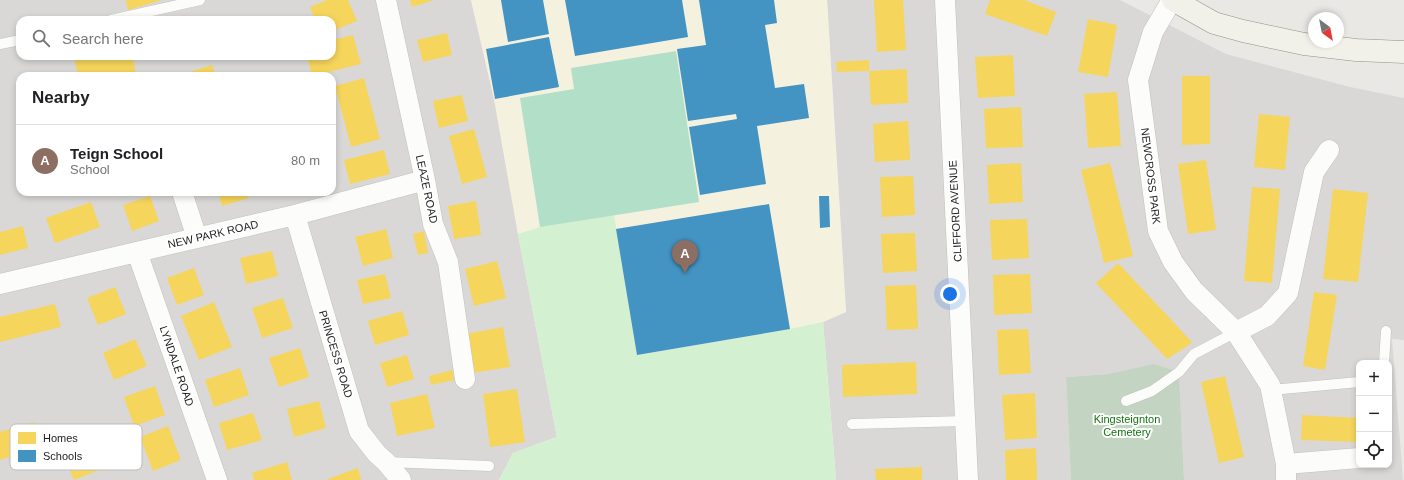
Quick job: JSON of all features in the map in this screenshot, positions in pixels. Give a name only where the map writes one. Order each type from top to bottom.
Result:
[{"type":"main road","points":[[1172,0],[1214,23],[1243,31],[1304,44],[1356,50],[1404,52]]},
{"type":"street","name":"LEAZE ROAD","points":[[386,0],[425,180],[433,224],[448,262],[465,378]]},
{"type":"street","name":"CLIFFORD AVENUE","points":[[945,0],[968,480]]},
{"type":"street","name":"NEWCROSS PARK","points":[[1172,0],[1153,32],[1138,80],[1158,231],[1173,262],[1194,291],[1236,332],[1270,385],[1286,472],[1356,459]]},
{"type":"street","points":[[1236,332],[1267,316],[1288,293],[1314,172],[1329,150]]},
{"type":"street","name":"NEW PARK ROAD","points":[[0,284],[295,215],[425,180]]},
{"type":"street","points":[[183,196],[197,238]]},
{"type":"street","name":"PRINCESS ROAD","points":[[295,215],[359,430],[377,454],[401,480]]},
{"type":"street","name":"LYNDALE ROAD","points":[[137,252],[217,480]]},
{"type":"lane","points":[[129,16],[200,0]]},
{"type":"lane","points":[[0,44],[16,41]]},
{"type":"lane","points":[[1384,360],[1386,331]]},
{"type":"lane","points":[[1126,401],[1152,390],[1179,372],[1194,354],[1236,332]]},
{"type":"lane","points":[[1271,390],[1356,382]]},
{"type":"lane","points":[[852,424],[965,421]]},
{"type":"lane","points":[[386,462],[489,466]]},
{"type":"shaded area","points":[[0,0],[471,0],[494,99],[557,437],[513,453],[499,480],[0,480]]},
{"type":"shaded area","points":[[471,0],[827,0],[846,312],[823,322],[836,480],[499,480],[513,453],[557,437],[494,99]]},
{"type":"shaded area","points":[[827,0],[1120,0],[1226,54],[1350,87],[1404,98],[1404,340],[1392,339],[1403,480],[1184,480],[1179,373],[1109,374],[1066,377],[1071,480],[836,480],[823,322],[846,312]]},
{"type":"green space","points":[[676,51],[699,202],[540,227],[520,98],[574,89],[571,68]]},
{"type":"green space","points":[[614,215],[637,355],[823,322],[836,480],[499,480],[513,453],[557,437],[518,234],[540,227]]},
{"type":"green space","name":"Kingsteignton Cemetery","points":[[1154,364],[1179,372],[1184,480],[1071,480],[1066,377],[1109,374]]},
{"type":"building: Homes","points":[[126,0],[162,0],[128,10]]},
{"type":"building: Homes","points":[[327,0],[348,0],[357,21],[336,29],[336,16],[313,16],[310,7]]},
{"type":"building: Homes","points":[[410,0],[434,0],[412,7]]},
{"type":"building: Homes","points":[[874,0],[903,0],[906,50],[877,52]]},
{"type":"building: Homes","points":[[990,0],[1024,0],[1056,12],[1047,36],[985,14]]},
{"type":"building: Homes","points":[[1088,19],[1117,25],[1108,77],[1078,72]]},
{"type":"building: Homes","points":[[447,33],[452,55],[423,62],[417,40]]},
{"type":"building: Homes","points":[[353,35],[361,64],[328,72],[311,72],[308,60],[336,60],[336,39]]},
{"type":"building: Homes","points":[[1013,55],[1015,96],[978,98],[975,57]]},
{"type":"building: Homes","points":[[75,60],[134,60],[135,72],[77,72]]},
{"type":"building: Homes","points":[[869,60],[869,71],[837,72],[836,62]]},
{"type":"building: Homes","points":[[212,65],[215,72],[190,72]]},
{"type":"building: Homes","points":[[907,69],[908,103],[871,105],[869,71]]},
{"type":"building: Homes","points":[[1182,76],[1210,76],[1210,144],[1182,145]]},
{"type":"building: Homes","points":[[364,78],[380,139],[351,147],[336,86]]},
{"type":"building: Homes","points":[[1117,92],[1121,146],[1088,148],[1084,94]]},
{"type":"building: Homes","points":[[462,95],[468,121],[439,128],[433,101]]},
{"type":"building: Homes","points":[[1021,107],[1023,147],[986,148],[984,109]]},
{"type":"building: Homes","points":[[1259,114],[1290,117],[1285,170],[1254,167]]},
{"type":"building: Homes","points":[[908,121],[910,160],[875,162],[873,124]]},
{"type":"building: Homes","points":[[474,129],[487,177],[462,184],[449,136]]},
{"type":"building: Homes","points":[[384,150],[390,174],[350,184],[344,160]]},
{"type":"building: Homes","points":[[1206,160],[1216,230],[1188,234],[1178,164]]},
{"type":"building: Homes","points":[[1021,163],[1023,202],[989,204],[987,165]]},
{"type":"building: Homes","points":[[1110,163],[1133,256],[1104,263],[1081,170]]},
{"type":"building: Homes","points":[[913,176],[915,215],[882,217],[880,177]]},
{"type":"building: Homes","points":[[1252,187],[1280,189],[1272,283],[1244,281]]},
{"type":"building: Homes","points":[[1333,189],[1368,193],[1358,282],[1323,279]]},
{"type":"building: Homes","points":[[150,196],[159,221],[132,231],[123,205]]},
{"type":"building: Homes","points":[[219,196],[248,196],[249,198],[222,206]]},
{"type":"building: Homes","points":[[476,201],[481,235],[454,239],[448,206]]},
{"type":"building: Homes","points":[[91,202],[100,227],[55,243],[46,218]]},
{"type":"building: Homes","points":[[1027,219],[1029,258],[992,260],[990,220]]},
{"type":"building: Homes","points":[[23,226],[28,248],[0,255],[0,232]]},
{"type":"building: Homes","points":[[386,229],[393,258],[363,266],[355,237]]},
{"type":"building: Homes","points":[[424,231],[428,253],[418,255],[413,234]]},
{"type":"building: Homes","points":[[915,233],[917,271],[883,273],[881,234]]},
{"type":"building: Homes","points":[[272,251],[278,276],[246,284],[240,258]]},
{"type":"building: Homes","points":[[497,261],[506,298],[474,306],[465,269]]},
{"type":"building: Homes","points":[[1118,263],[1192,342],[1167,359],[1096,283]]},
{"type":"building: Homes","points":[[194,268],[204,295],[177,305],[167,278]]},
{"type":"building: Homes","points":[[385,274],[391,298],[363,304],[357,280]]},
{"type":"building: Homes","points":[[1030,274],[1032,313],[994,315],[993,275]]},
{"type":"building: Homes","points":[[916,285],[918,329],[887,330],[885,286]]},
{"type":"building: Homes","points":[[115,287],[126,314],[98,325],[87,298]]},
{"type":"building: Homes","points":[[1314,292],[1337,295],[1325,370],[1303,366]]},
{"type":"building: Homes","points":[[283,298],[293,328],[262,338],[252,308]]},
{"type":"building: Homes","points":[[214,302],[232,347],[199,360],[181,316]]},
{"type":"building: Homes","points":[[55,304],[61,327],[0,342],[0,317]]},
{"type":"building: Homes","points":[[402,311],[409,335],[375,345],[368,321]]},
{"type":"building: Homes","points":[[503,327],[510,367],[472,373],[465,334]]},
{"type":"building: Homes","points":[[1028,329],[1031,373],[999,375],[997,330]]},
{"type":"building: Homes","points":[[135,339],[147,366],[114,380],[103,353]]},
{"type":"building: Homes","points":[[300,348],[309,377],[279,387],[269,358]]},
{"type":"building: Homes","points":[[407,355],[414,379],[387,387],[380,363]]},
{"type":"building: Homes","points":[[916,362],[917,394],[843,397],[842,365]]},
{"type":"building: Homes","points":[[240,368],[249,395],[214,407],[205,380]]},
{"type":"building: Homes","points":[[452,370],[454,380],[431,385],[429,376]]},
{"type":"building: Homes","points":[[1225,376],[1244,457],[1219,463],[1201,382]]},
{"type":"building: Homes","points":[[155,386],[165,415],[140,424],[133,424],[124,397]]},
{"type":"building: Homes","points":[[517,389],[525,442],[490,447],[483,394]]},
{"type":"building: Homes","points":[[1035,393],[1037,438],[1005,440],[1002,395]]},
{"type":"building: Homes","points":[[427,394],[435,428],[397,436],[390,403]]},
{"type":"building: Homes","points":[[319,401],[326,428],[294,437],[287,409]]},
{"type":"building: Homes","points":[[253,413],[262,440],[227,450],[219,423]]},
{"type":"building: Homes","points":[[1302,415],[1356,418],[1356,442],[1301,440]]},
{"type":"building: Homes","points":[[168,426],[181,460],[153,471],[142,442],[142,436]]},
{"type":"building: Homes","points":[[10,429],[10,457],[0,460],[0,432]]},
{"type":"building: Homes","points":[[1036,448],[1037,480],[1006,480],[1005,450]]},
{"type":"building: Homes","points":[[287,462],[292,480],[254,480],[252,473]]},
{"type":"building: Homes","points":[[922,467],[922,480],[876,480],[875,469]]},
{"type":"building: Homes","points":[[358,468],[361,480],[328,480],[328,479]]},
{"type":"building: Homes","points":[[70,470],[99,470],[74,480]]},
{"type":"building: Schools","points":[[501,0],[543,0],[549,34],[508,42]]},
{"type":"building: Schools","points":[[565,0],[682,0],[688,37],[575,56]]},
{"type":"building: Schools","points":[[699,0],[774,0],[777,23],[765,25],[775,88],[804,84],[809,118],[757,126],[766,184],[700,195],[689,127],[737,119],[736,114],[688,121],[677,49],[706,45]]},
{"type":"building: Schools","points":[[549,37],[559,87],[495,99],[486,49]]},
{"type":"building: Schools","points":[[819,196],[829,196],[830,227],[820,228]]},
{"type":"building: Schools","points":[[769,204],[790,329],[637,355],[616,229]]},
{"type":"place","name":"Teign School","points":[[685,273]]}]
